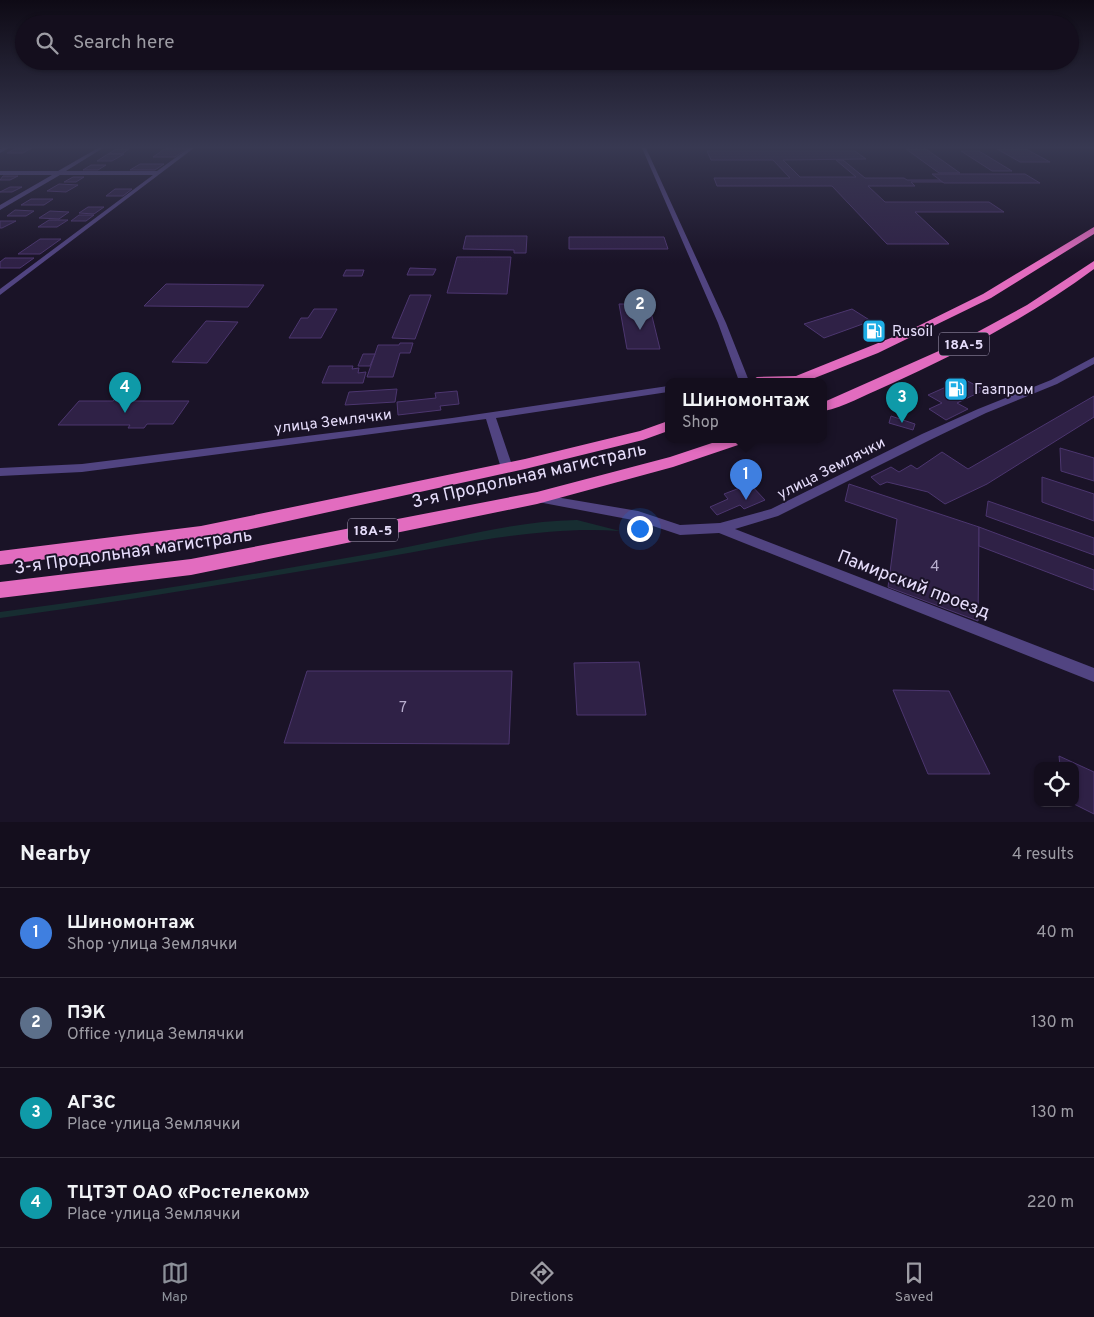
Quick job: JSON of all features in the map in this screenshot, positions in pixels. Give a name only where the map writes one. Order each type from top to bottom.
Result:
[{"type":"highway","name":"18А-5","points":[[805,378],[892,344],[973,304],[1051,260],[1094,230]]},
{"type":"highway","name":"18А-5","points":[[827,406],[925,364],[1012,319],[1094,264]]},
{"type":"highway","name":"3-я Продольная магистраль","points":[[0,558],[201,533],[507,468],[643,435],[665,427]]},
{"type":"highway","name":"3-я Продольная магистраль","points":[[0,590],[191,567],[537,498],[673,462],[728,443]]},
{"type":"street","points":[[0,208],[37,186]]},
{"type":"street","points":[[0,293],[140,186]]},
{"type":"street","points":[[661,186],[722,323],[743,378]]},
{"type":"street","name":"улица Землячки","points":[[537,498],[638,516],[680,530],[720,528],[774,513],[982,411],[1054,382],[1094,360]]},
{"type":"street","name":"улица Землячки","points":[[0,472],[82,468],[490,415],[665,389]]},
{"type":"street","points":[[490,415],[507,468]]},
{"type":"street","name":"Памирский проезд","points":[[720,528],[1094,674]]},
{"type":"green space","points":[[577,520],[620,531],[561,531],[500,537],[190,590],[0,618],[0,612],[235,577],[526,524]]},
{"type":"building","points":[[55,186],[76,186],[66,192],[47,191]]},
{"type":"building","points":[[832,186],[868,186],[885,202],[989,202],[1004,212],[915,212],[949,244],[887,244]]},
{"type":"building","points":[[10,187],[22,187],[12,192],[0,192]]},
{"type":"building","points":[[115,189],[132,189],[123,196],[106,196]]},
{"type":"building","points":[[31,199],[53,199],[44,205],[21,205]]},
{"type":"building","points":[[88,207],[104,207],[94,214],[79,213]]},
{"type":"building","points":[[15,210],[34,211],[26,216],[7,216]]},
{"type":"building","points":[[50,211],[69,212],[59,219],[39,218]]},
{"type":"building","points":[[79,215],[94,215],[86,221],[71,221]]},
{"type":"building","points":[[49,220],[68,220],[57,227],[38,227]]},
{"type":"building","points":[[0,221],[16,221],[0,228]]},
{"type":"building","points":[[466,236],[527,236],[526,253],[514,253],[514,250],[463,249]]},
{"type":"building","points":[[569,237],[664,237],[668,249],[569,249]]},
{"type":"building","points":[[40,239],[61,239],[40,254],[18,254]]},
{"type":"building","points":[[457,257],[511,257],[507,294],[447,293]]},
{"type":"building","points":[[5,258],[34,258],[20,268],[0,268],[0,262]]},
{"type":"building","points":[[410,268],[436,269],[433,275],[407,275]]},
{"type":"building","points":[[346,270],[364,270],[362,276],[343,276]]},
{"type":"building","points":[[166,284],[264,285],[248,307],[144,306]]},
{"type":"building","points":[[410,295],[431,295],[415,339],[392,338]]},
{"type":"building","points":[[619,304],[649,304],[660,349],[627,349]]},
{"type":"building","points":[[314,309],[337,309],[321,338],[289,338],[301,318],[308,318]]},
{"type":"building","points":[[852,309],[871,321],[824,338],[804,324]]},
{"type":"building","points":[[206,321],[238,322],[207,363],[172,362]]},
{"type":"building","points":[[400,343],[413,343],[410,353],[400,353],[393,377],[367,377],[378,345],[399,345]]},
{"type":"building","points":[[363,354],[375,354],[370,366],[358,366]]},
{"type":"building","points":[[329,366],[353,366],[352,369],[359,368],[358,373],[366,372],[363,383],[322,383]]},
{"type":"building","points":[[964,379],[984,390],[957,403],[968,409],[946,420],[929,409],[942,403],[928,395]]},
{"type":"building","points":[[397,389],[395,402],[345,405],[349,392]]},
{"type":"building","points":[[457,391],[459,404],[440,406],[441,410],[398,415],[397,402],[436,398],[435,393]]},
{"type":"building","points":[[1094,396],[1094,417],[987,484],[945,504],[928,492],[887,482],[880,485],[871,477],[891,467],[899,472],[911,465],[917,469],[942,452],[968,469]]},
{"type":"building","points":[[116,398],[128,398],[125,401],[189,401],[173,424],[147,424],[144,428],[128,428],[130,425],[58,425],[79,401],[113,401]]},
{"type":"building","points":[[891,416],[915,424],[913,430],[889,423]]},
{"type":"building","points":[[1060,448],[1094,458],[1094,481],[1061,471]]},
{"type":"building","points":[[1042,477],[1094,494],[1094,521],[1042,502]]},
{"type":"building","points":[[750,484],[765,500],[744,509],[740,505],[717,515],[710,507],[728,499],[724,494]]},
{"type":"building","points":[[849,484],[979,527],[978,621],[888,587],[897,519],[845,501]]},
{"type":"building","points":[[988,501],[1094,538],[1094,555],[986,516]]},
{"type":"building","points":[[979,527],[1094,570],[1094,590],[979,546]]},
{"type":"building","points":[[639,662],[646,715],[577,715],[574,663]]},
{"type":"building","points":[[307,671],[512,671],[509,744],[284,743]]},
{"type":"building","points":[[893,690],[949,691],[990,774],[928,774]]},
{"type":"building","points":[[1059,756],[1072,762],[1060,762]]},
{"type":"building","points":[[1079,765],[1094,772],[1094,814],[1079,806]]},
{"type":"place","name":"ПЭК","points":[[640,330]]},
{"type":"place","name":"Rusoil","points":[[874,331]]},
{"type":"place","name":"Газпром","points":[[956,389]]},
{"type":"place","name":"ТЦТЭТ ОАО «Ростелеком»","points":[[125,413]]},
{"type":"place","name":"АГЗС","points":[[902,423]]},
{"type":"place","name":"Шиномонтаж","points":[[746,500]]}]
